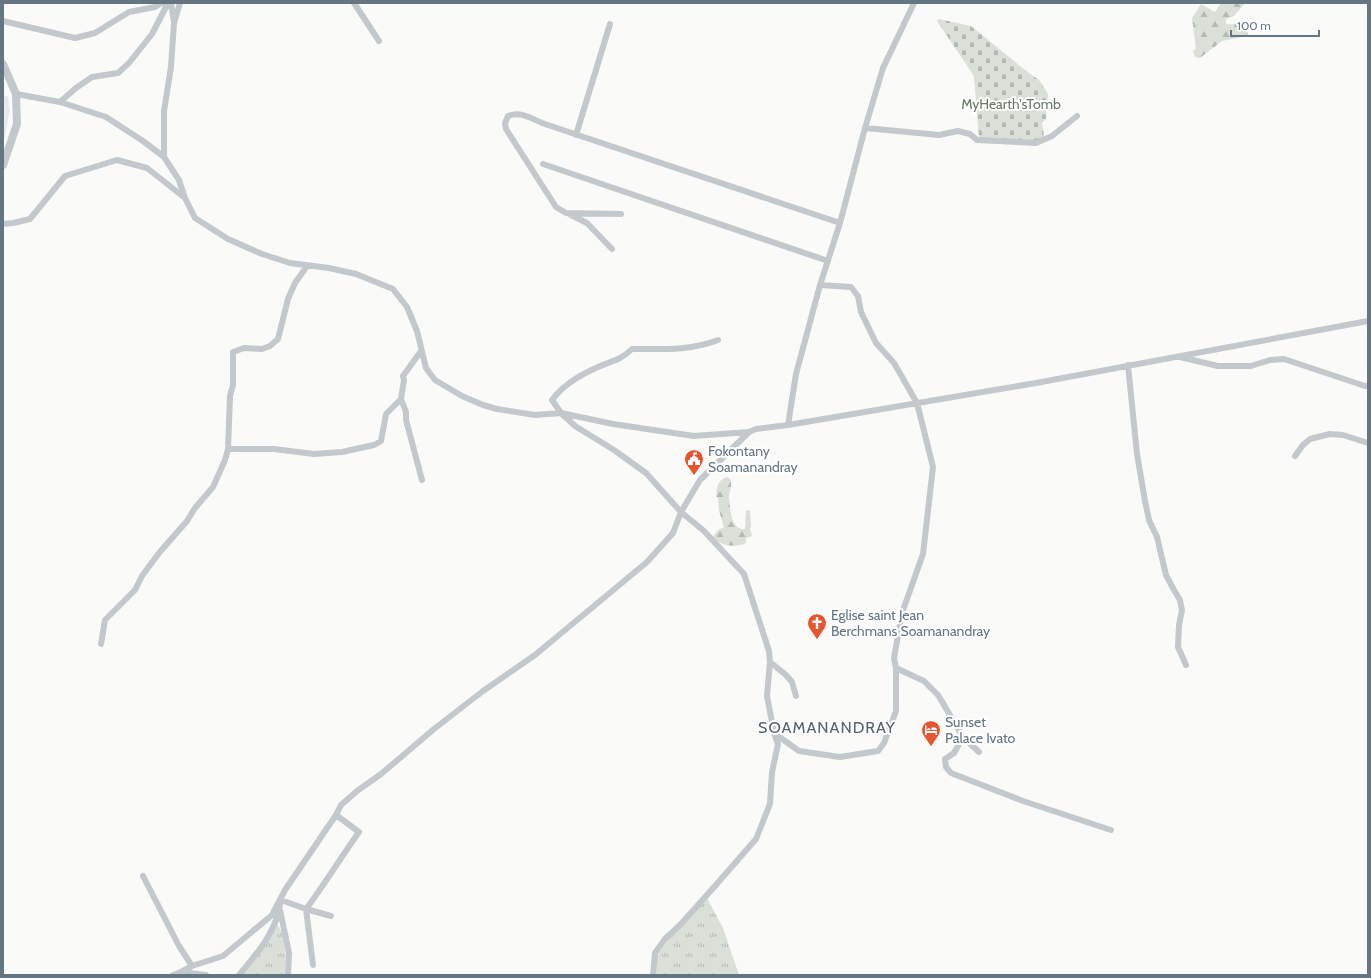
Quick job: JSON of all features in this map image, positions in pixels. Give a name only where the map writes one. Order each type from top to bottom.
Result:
[{"type":"street","points":[[3,21],[75,38],[95,32],[129,12],[155,8],[162,3]]},
{"type":"street","points":[[60,102],[92,77],[118,73],[129,63],[152,34],[168,3]]},
{"type":"street","points":[[164,157],[164,111],[171,67],[174,23],[171,3]]},
{"type":"street","points":[[174,23],[180,3]]},
{"type":"street","points":[[354,3],[379,41]]},
{"type":"street","points":[[788,425],[796,374],[820,285],[840,223],[865,128],[883,68],[914,3]]},
{"type":"street","points":[[576,135],[610,24]]},
{"type":"street","points":[[3,64],[16,94],[17,124],[3,165]]},
{"type":"street","points":[[16,94],[60,102],[106,117],[143,141],[164,157],[179,180],[185,198],[195,218],[228,239],[262,254],[290,263],[329,268],[356,274],[393,289],[408,307],[417,331],[426,368],[435,380],[462,396],[484,405],[527,414],[535,415],[561,413],[613,424],[694,436],[749,432],[756,429],[788,425],[1036,383],[1368,321]]},
{"type":"street","points":[[612,249],[587,223],[556,207],[506,129],[505,123],[508,116],[515,113],[576,135],[840,223]]},
{"type":"street","points":[[865,128],[939,135],[958,131],[970,134],[977,140],[1036,144],[1052,136],[1077,116]]},
{"type":"street","points":[[3,224],[30,219],[65,176],[117,160],[147,168],[185,198]]},
{"type":"street","points":[[544,164],[828,261]]},
{"type":"street","points":[[566,213],[621,214]]},
{"type":"street","points":[[101,644],[105,620],[135,590],[142,576],[158,553],[213,487],[228,450],[230,396],[233,385],[233,352],[244,348],[262,349],[270,346],[278,339],[288,299],[295,283],[307,266]]},
{"type":"street","points":[[774,733],[799,751],[840,757],[878,751],[884,743],[896,711],[896,668],[894,658],[902,613],[923,554],[934,468],[917,403],[894,363],[876,343],[862,312],[858,296],[851,287],[820,285]]},
{"type":"street","points":[[653,975],[655,953],[665,939],[706,897],[756,839],[770,804],[772,772],[778,744],[774,733],[767,696],[770,662],[769,651],[744,574],[704,531],[681,512],[646,473],[614,450],[575,426],[561,413],[552,400],[559,391],[597,368],[625,356],[632,349],[687,349],[718,340]]},
{"type":"street","points":[[421,351],[403,376],[404,380],[401,399],[406,412],[406,420],[422,480]]},
{"type":"street","points":[[1178,356],[1218,366],[1251,366],[1270,360],[1284,359],[1368,386]]},
{"type":"street","points":[[1128,365],[1137,454],[1145,501],[1149,520],[1157,537],[1166,575],[1180,600],[1182,610],[1179,625],[1178,647],[1186,665]]},
{"type":"street","points":[[228,450],[274,449],[314,454],[342,452],[374,445],[381,441],[386,414],[401,399]]},
{"type":"street","points":[[173,975],[192,966],[223,956],[272,915],[285,890],[336,815],[341,805],[483,691],[535,655],[647,562],[673,533],[681,512],[700,480],[749,432]]},
{"type":"street","points":[[1295,456],[1310,439],[1330,434],[1343,435],[1368,443]]},
{"type":"street","points":[[770,662],[792,682],[796,696]]},
{"type":"street","points":[[896,668],[924,681],[938,695],[963,737],[979,752]]},
{"type":"street","points":[[963,737],[954,753],[945,759],[946,766],[951,773],[1022,801],[1111,830]]},
{"type":"street","points":[[313,965],[306,909],[331,875],[359,832],[336,815]]},
{"type":"street","points":[[143,876],[179,946],[192,966]]},
{"type":"street","points":[[281,900],[331,916]]},
{"type":"street","points":[[281,900],[280,909],[289,953],[288,975]]},
{"type":"street","points":[[239,975],[266,940],[280,909]]},
{"type":"street","points":[[181,972],[206,975]]},
{"type":"shaded area","points":[[3,95],[8,97],[10,110],[3,145]]},
{"type":"green space","points":[[1221,3],[1245,3],[1234,16],[1226,19],[1226,24],[1237,24],[1242,26],[1248,34],[1242,37],[1222,41],[1200,58],[1195,57],[1193,51],[1196,48],[1192,18],[1201,4],[1215,12]]},
{"type":"green space","name":"MyHearth'sTomb","points":[[939,19],[971,26],[1039,80],[1048,94],[1046,119],[1042,123],[1044,136],[1036,141],[979,138],[974,76],[937,21]]},
{"type":"green space","points":[[727,477],[730,479],[731,484],[729,498],[732,518],[734,523],[740,529],[745,529],[746,510],[750,511],[750,529],[752,535],[746,538],[746,543],[742,545],[733,546],[724,544],[713,537],[718,531],[724,528],[719,510],[718,498],[716,497],[719,482]]},
{"type":"green space","points":[[707,898],[723,928],[739,975],[656,975],[657,956],[671,936]]},
{"type":"green space","points":[[277,924],[283,935],[286,955],[285,975],[241,975]]},
{"type":"place","name":"Fokontany Soamanandray","points":[[694,476]]},
{"type":"place","name":"Eglise saint Jean Berchmans Soamanandray","points":[[817,640]]},
{"type":"place","name":"Sunset Palace Ivato","points":[[931,747]]},
{"type":"district","name":"SOAMANANDRAY","points":[[827,727]]}]
